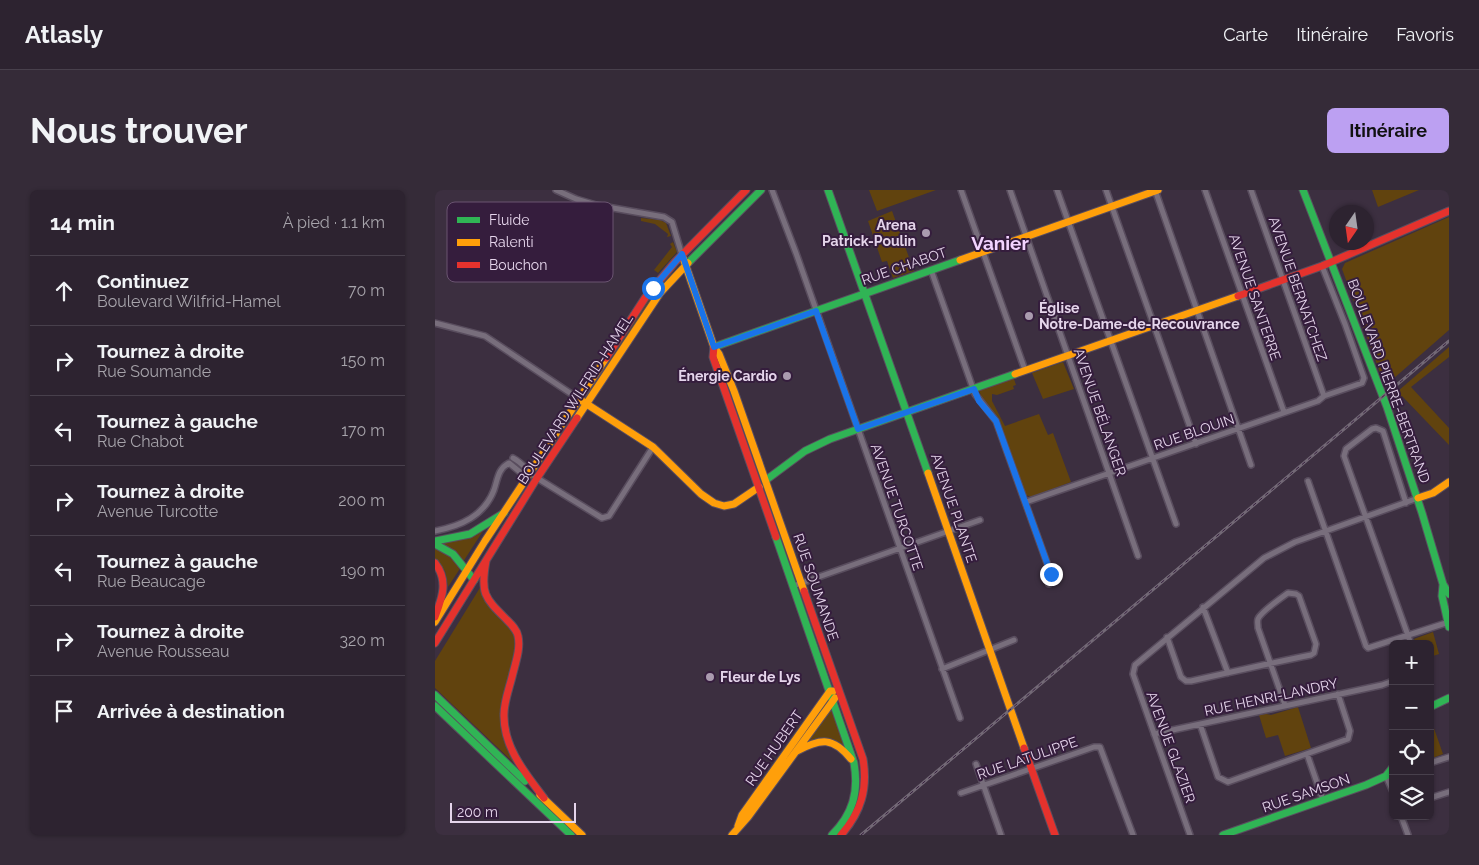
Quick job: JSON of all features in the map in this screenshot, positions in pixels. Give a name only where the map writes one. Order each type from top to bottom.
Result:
[{"type":"main road","name":"BOULEVARD WILFRID-HAMEL","points":[[435,622],[645,298],[682,254],[746,190]]},
{"type":"main road","name":"BOULEVARD WILFRID-HAMEL","points":[[435,643],[537,478],[660,293],[761,190]]},
{"type":"main road","name":"AVENUE PLANTE","points":[[828,190],[1055,835]]},
{"type":"main road","name":"RUE CHABOT","points":[[714,347],[1156,190]]},
{"type":"main road","name":"BOULEVARD PIERRE-BERTRAND","points":[[1303,190],[1363,342],[1418,498],[1443,584],[1449,594]]},
{"type":"main road","points":[[766,480],[805,451],[820,443],[1322,266],[1449,211]]},
{"type":"main road","name":"RUE SOUMANDE","points":[[682,254],[714,347],[722,361],[766,480],[863,759],[866,774],[866,791],[855,820],[841,835]]},
{"type":"main road","name":"RUE SOUMANDE","points":[[714,347],[713,357],[854,763],[857,790],[853,805],[844,822],[831,835]]},
{"type":"main road","points":[[579,399],[653,447],[701,494],[714,503],[724,506],[734,504],[759,487]]},
{"type":"main road","points":[[1418,498],[1433,493],[1449,482]]},
{"type":"main road","points":[[435,542],[470,534],[504,513]]},
{"type":"main road","points":[[435,542],[448,548],[474,580]]},
{"type":"main road","points":[[486,561],[482,580],[483,591],[489,601],[512,624],[518,636],[518,649],[504,714],[505,730],[509,746],[519,765],[543,798]]},
{"type":"main road","points":[[435,563],[442,571],[445,586],[435,617]]},
{"type":"main road","name":"BOULEVARD PIERRE-BERTRAND","points":[[1443,584],[1442,596],[1449,623]]},
{"type":"main road","points":[[830,691],[840,693]]},
{"type":"main road","name":"RUE HUBERT","points":[[737,828],[742,815],[830,691]]},
{"type":"main road","points":[[833,699],[840,693]]},
{"type":"main road","points":[[435,695],[582,835]]},
{"type":"main road","points":[[1434,705],[1449,698]]},
{"type":"main road","name":"RUE HUBERT","points":[[731,835],[748,817],[833,699]]},
{"type":"main road","points":[[435,706],[571,835]]},
{"type":"main road","points":[[795,753],[816,741],[830,741],[843,748],[854,763]]},
{"type":"main road","name":"RUE SAMSON","points":[[1223,835],[1239,832],[1386,776],[1389,773]]},
{"type":"street","points":[[556,190],[586,202]]},
{"type":"street","name":"AVENUE TURCOTTE","points":[[772,190],[960,718]]},
{"type":"street","points":[[961,190],[1025,370]]},
{"type":"street","name":"AVENUE BÉLANGER","points":[[1010,190],[1138,556]]},
{"type":"street","points":[[1057,190],[1176,524]]},
{"type":"street","points":[[1106,190],[1196,444]]},
{"type":"street","points":[[1156,190],[1251,465]]},
{"type":"street","name":"AVENUE SANTERRE","points":[[1205,190],[1283,412]]},
{"type":"street","name":"AVENUE BERNATCHEZ","points":[[1251,190],[1324,396]]},
{"type":"street","points":[[613,208],[668,218],[674,228],[682,254]]},
{"type":"street","name":"BOULEVARD PIERRE-BERTRAND","points":[[1322,266],[1364,378]]},
{"type":"street","points":[[931,270],[979,401],[996,421],[1051,574],[1049,584]]},
{"type":"street","points":[[435,323],[485,336],[579,399]]},
{"type":"street","name":"RUE BLOUIN","points":[[1026,502],[1318,401],[1324,396],[1360,384],[1364,378]]},
{"type":"street","name":"BOULEVARD PIERRE-BERTRAND","points":[[1366,517],[1344,453],[1372,429],[1383,431],[1406,503]]},
{"type":"street","points":[[435,531],[454,526],[479,513],[490,498],[500,470],[511,460],[519,472],[530,474],[598,517],[605,518],[609,516],[653,447]]},
{"type":"street","points":[[759,487],[766,480]]},
{"type":"street","points":[[1308,481],[1366,646],[1368,648],[1449,623]]},
{"type":"street","points":[[1285,705],[1272,663],[1258,628],[1258,619],[1288,593],[1296,594],[1299,596],[1315,644],[1314,653],[1311,655],[1272,663],[1228,673],[1186,681],[1181,677],[1167,637],[1264,558],[1295,542],[1418,498]]},
{"type":"street","points":[[1366,517],[1410,640]]},
{"type":"street","points":[[793,586],[980,520]]},
{"type":"street","points":[[1203,607],[1228,673]]},
{"type":"street","name":"AVENUE GLAZIER","points":[[1167,637],[1134,667],[1133,674],[1190,835]]},
{"type":"street","points":[[942,669],[1015,640]]},
{"type":"street","name":"RUE HENRI-LANDRY","points":[[1154,734],[1382,685],[1389,682]]},
{"type":"street","points":[[1200,724],[1218,777],[1228,782],[1348,739],[1350,731],[1338,694]]},
{"type":"street","name":"RUE LATULIPPE","points":[[961,793],[1094,747],[1100,747],[1133,835]]},
{"type":"street","points":[[1307,754],[1323,800]]},
{"type":"street","points":[[1434,762],[1449,757]]},
{"type":"street","points":[[976,764],[1001,835]]},
{"type":"street","points":[[1386,776],[1389,783]]},
{"type":"street","points":[[1434,797],[1449,792]]},
{"type":"street","points":[[1402,820],[1408,835]]},
{"type":"shaded area","points":[[869,190],[936,190],[877,211]]},
{"type":"shaded area","points":[[1372,190],[1419,190],[1378,207]]},
{"type":"shaded area","points":[[892,211],[914,271],[893,278],[887,261],[882,262],[868,221]]},
{"type":"shaded area","points":[[1449,217],[1449,330],[1385,386],[1342,269],[1345,263]]},
{"type":"shaded area","points":[[641,218],[660,220],[666,223],[671,236],[667,237],[668,234],[655,224],[641,221]]},
{"type":"shaded area","points":[[673,242],[677,252],[658,273],[654,270],[672,247],[670,244]]},
{"type":"shaded area","points":[[676,267],[657,291],[610,361],[640,312]]},
{"type":"shaded area","points":[[1449,347],[1449,357],[1411,387],[1449,428],[1449,445],[1402,396],[1392,404],[1390,398]]},
{"type":"shaded area","points":[[1063,362],[1074,389],[1043,399],[1032,373]]},
{"type":"shaded area","points":[[1014,379],[1016,385],[1013,386],[1014,389],[997,395],[992,394],[992,401],[1005,426],[1039,414],[1048,435],[1053,433],[1071,482],[1031,497],[1026,495],[999,418],[982,398],[979,391],[985,384]]},
{"type":"shaded area","points":[[483,531],[463,562],[442,542]]},
{"type":"shaded area","points":[[435,546],[442,548],[461,567],[448,587],[445,571],[435,559]]},
{"type":"shaded area","points":[[481,586],[514,632],[516,645],[503,705],[513,762],[435,688],[435,661]]},
{"type":"shaded area","points":[[1433,632],[1439,654],[1434,656],[1434,640],[1414,639]]},
{"type":"shaded area","points":[[830,707],[832,707],[849,752],[841,744],[806,742]]},
{"type":"shaded area","points":[[1298,707],[1311,748],[1285,756],[1278,735],[1266,738],[1259,715],[1271,715]]},
{"type":"shaded area","points":[[1434,728],[1443,754],[1434,757]]},
{"type":"railway","points":[[861,835],[1449,341]]},
{"type":"traffic: fast","points":[[688,263],[761,190]]},
{"type":"traffic: fast","points":[[828,190],[928,473]]},
{"type":"traffic: fast","points":[[1303,190],[1387,407],[1443,584],[1449,594]]},
{"type":"traffic: fast","points":[[714,347],[960,260]]},
{"type":"traffic: fast","points":[[766,480],[805,451],[830,439],[1015,374]]},
{"type":"traffic: fast","points":[[435,541],[470,534],[504,513]]},
{"type":"traffic: fast","points":[[776,537],[854,763],[856,784],[853,802],[845,819],[832,835]]},
{"type":"traffic: fast","points":[[435,544],[453,554],[474,580]]},
{"type":"traffic: fast","points":[[1443,585],[1442,596],[1449,627]]},
{"type":"traffic: fast","points":[[435,695],[525,781]]},
{"type":"traffic: fast","points":[[1434,705],[1449,698]]},
{"type":"traffic: fast","points":[[435,706],[571,835]]},
{"type":"traffic: fast","points":[[1223,835],[1366,785],[1386,776],[1389,772]]},
{"type":"traffic: slow","points":[[960,260],[1158,190]]},
{"type":"traffic: slow","points":[[682,255],[714,347],[719,354],[734,391],[804,591]]},
{"type":"traffic: slow","points":[[577,418],[660,293],[688,263]]},
{"type":"traffic: slow","points":[[1015,374],[1238,296]]},
{"type":"traffic: slow","points":[[435,622],[485,541],[606,358]]},
{"type":"traffic: slow","points":[[579,399],[653,447],[701,494],[714,503],[724,506],[734,504],[759,487]]},
{"type":"traffic: slow","points":[[928,473],[1024,748]]},
{"type":"traffic: slow","points":[[1418,498],[1433,493],[1449,482]]},
{"type":"traffic: slow","points":[[738,826],[742,815],[830,691],[833,691]]},
{"type":"traffic: slow","points":[[732,835],[748,817],[835,698]]},
{"type":"traffic: slow","points":[[797,751],[813,744],[826,742],[838,747],[851,759]]},
{"type":"traffic: slow","points":[[540,795],[582,835]]},
{"type":"traffic: jam","points":[[606,358],[645,298],[675,262],[746,190]]},
{"type":"traffic: jam","points":[[1238,296],[1322,266],[1449,211]]},
{"type":"traffic: jam","points":[[714,347],[713,357],[776,537]]},
{"type":"traffic: jam","points":[[435,643],[537,478],[577,418]]},
{"type":"traffic: jam","points":[[486,561],[484,572],[486,595],[514,628],[519,641],[504,709],[507,738],[517,759],[544,798]]},
{"type":"traffic: jam","points":[[435,563],[442,576],[443,583],[442,596],[435,617]]},
{"type":"traffic: jam","points":[[804,591],[863,759],[864,790],[854,818],[841,835]]},
{"type":"traffic: jam","points":[[1024,748],[1055,835]]},
{"type":"place","name":"Arena Patrick-Poulin","points":[[926,233]]},
{"type":"place","name":"Église Notre-Dame-de-Recouvrance","points":[[1029,316]]},
{"type":"place","name":"Énergie Cardio","points":[[787,376]]},
{"type":"place","name":"Fleur de Lys","points":[[710,677]]},
{"type":"district","name":"Vanier","points":[[1000,243]]},
{"type":"route","points":[[653,288],[682,254],[714,347],[816,311],[858,429],[974,389],[979,401],[996,421],[1051,574]]}]
